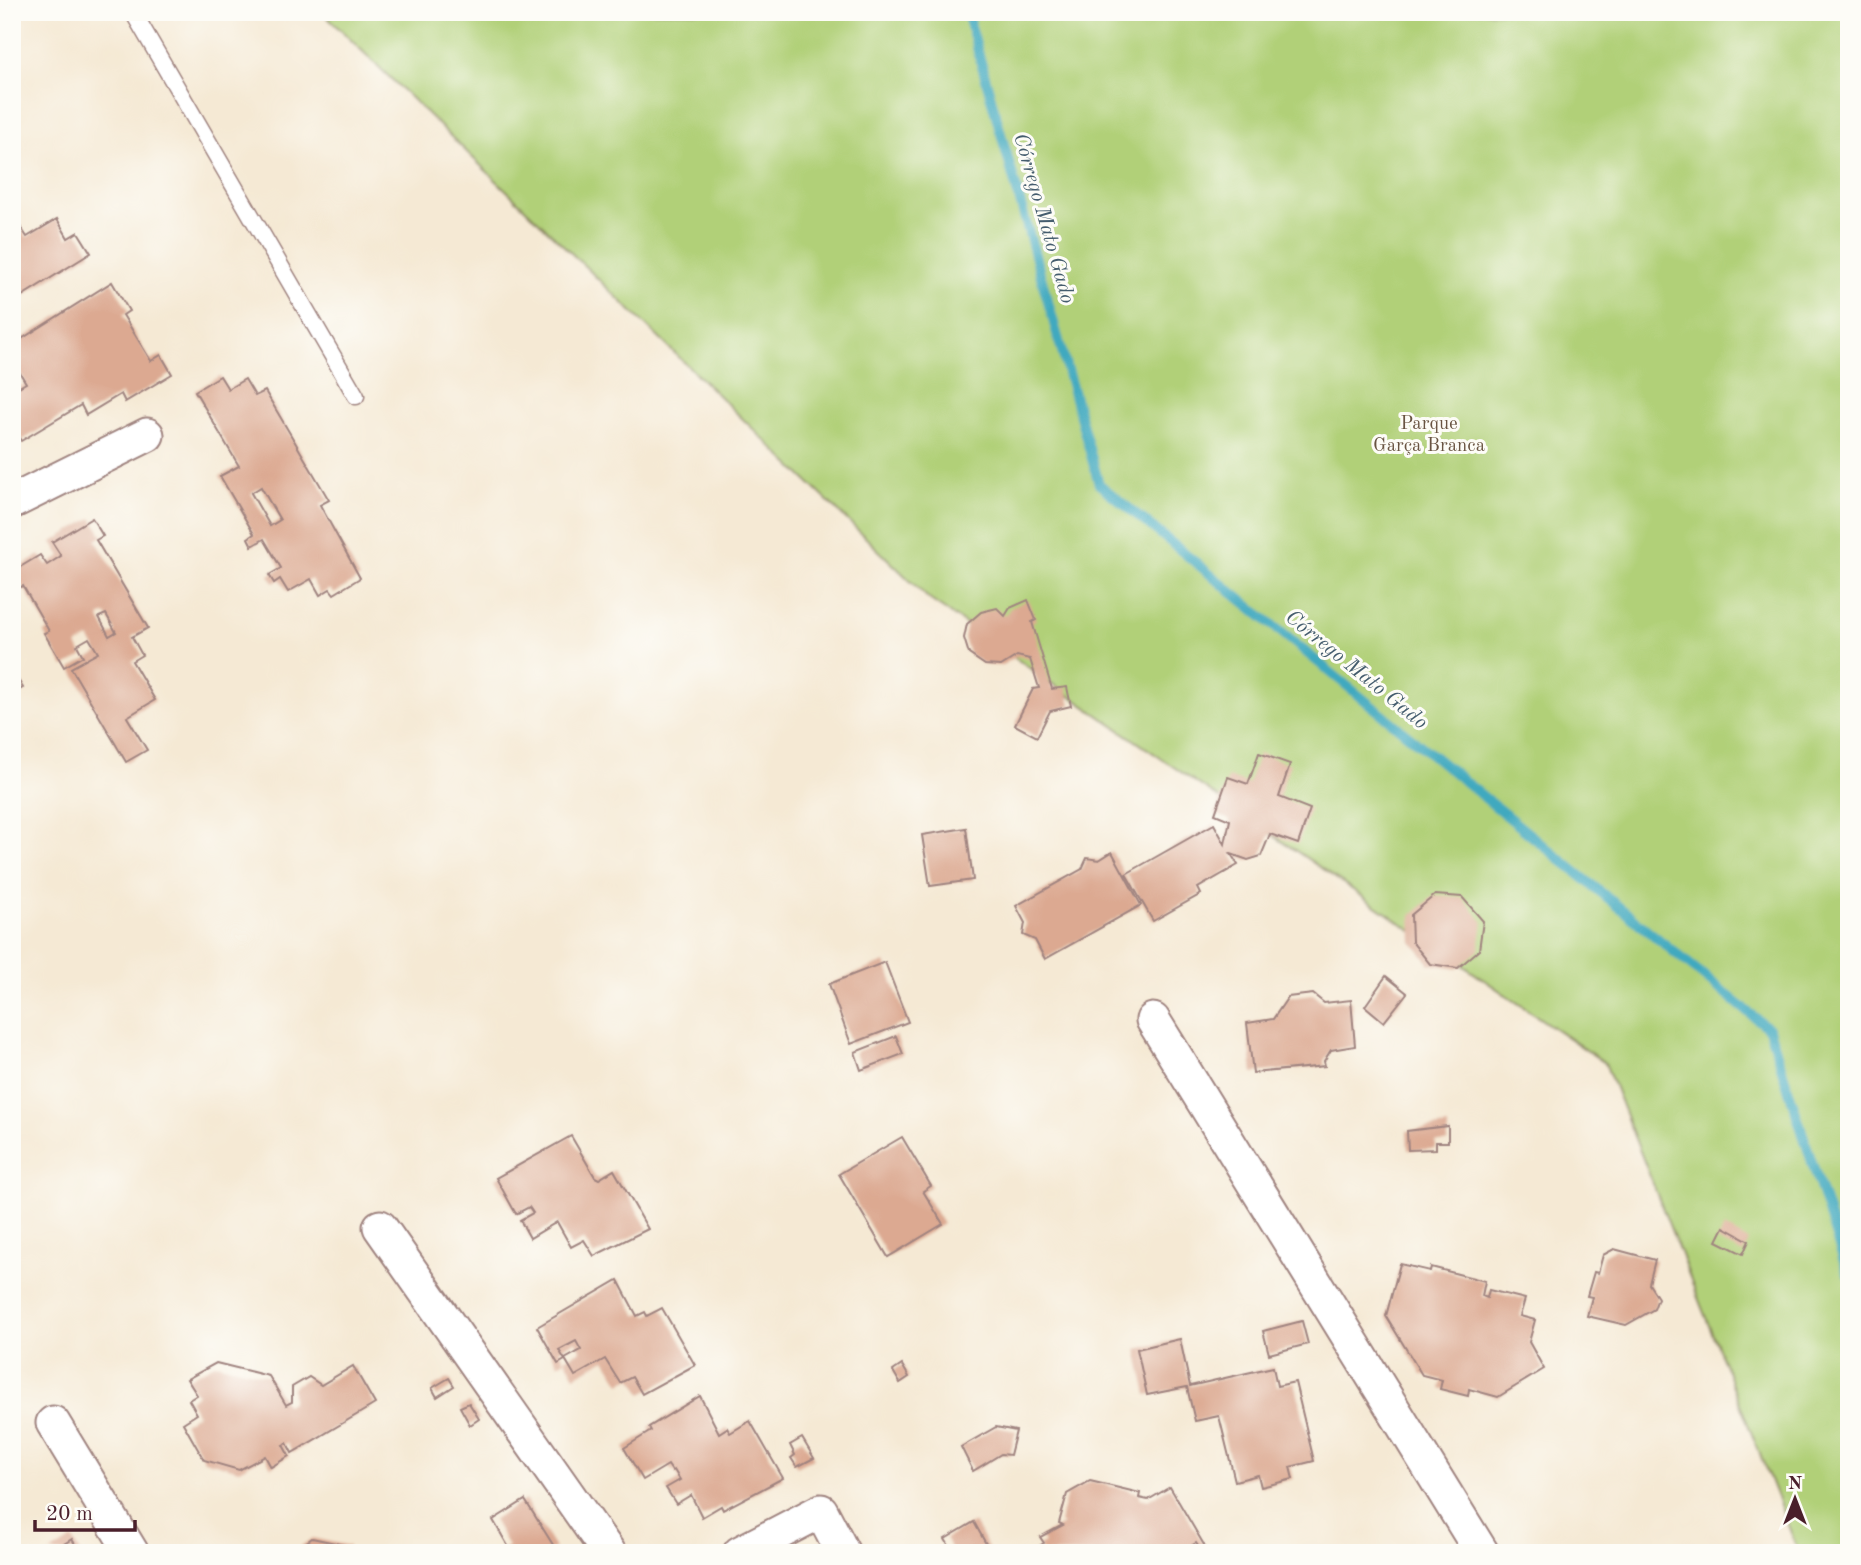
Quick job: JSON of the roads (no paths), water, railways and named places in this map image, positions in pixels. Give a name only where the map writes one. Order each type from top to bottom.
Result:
[{"type":"street","points":[[12,502],[147,435]]},
{"type":"street","points":[[1153,1020],[1482,1553]]},
{"type":"street","points":[[380,1227],[609,1553]]},
{"type":"street","points":[[53,1423],[132,1553]]},
{"type":"street","points":[[740,1553],[821,1511],[843,1553]]},
{"type":"lane","points":[[133,12],[356,396]]},
{"type":"waterway","name":"Córrego Mato Gado","points":[[967,12],[1099,484],[1769,1029],[1849,1277]]},
{"type":"park label","name":"Parque Garça Branca","points":[[1429,433]]}]
